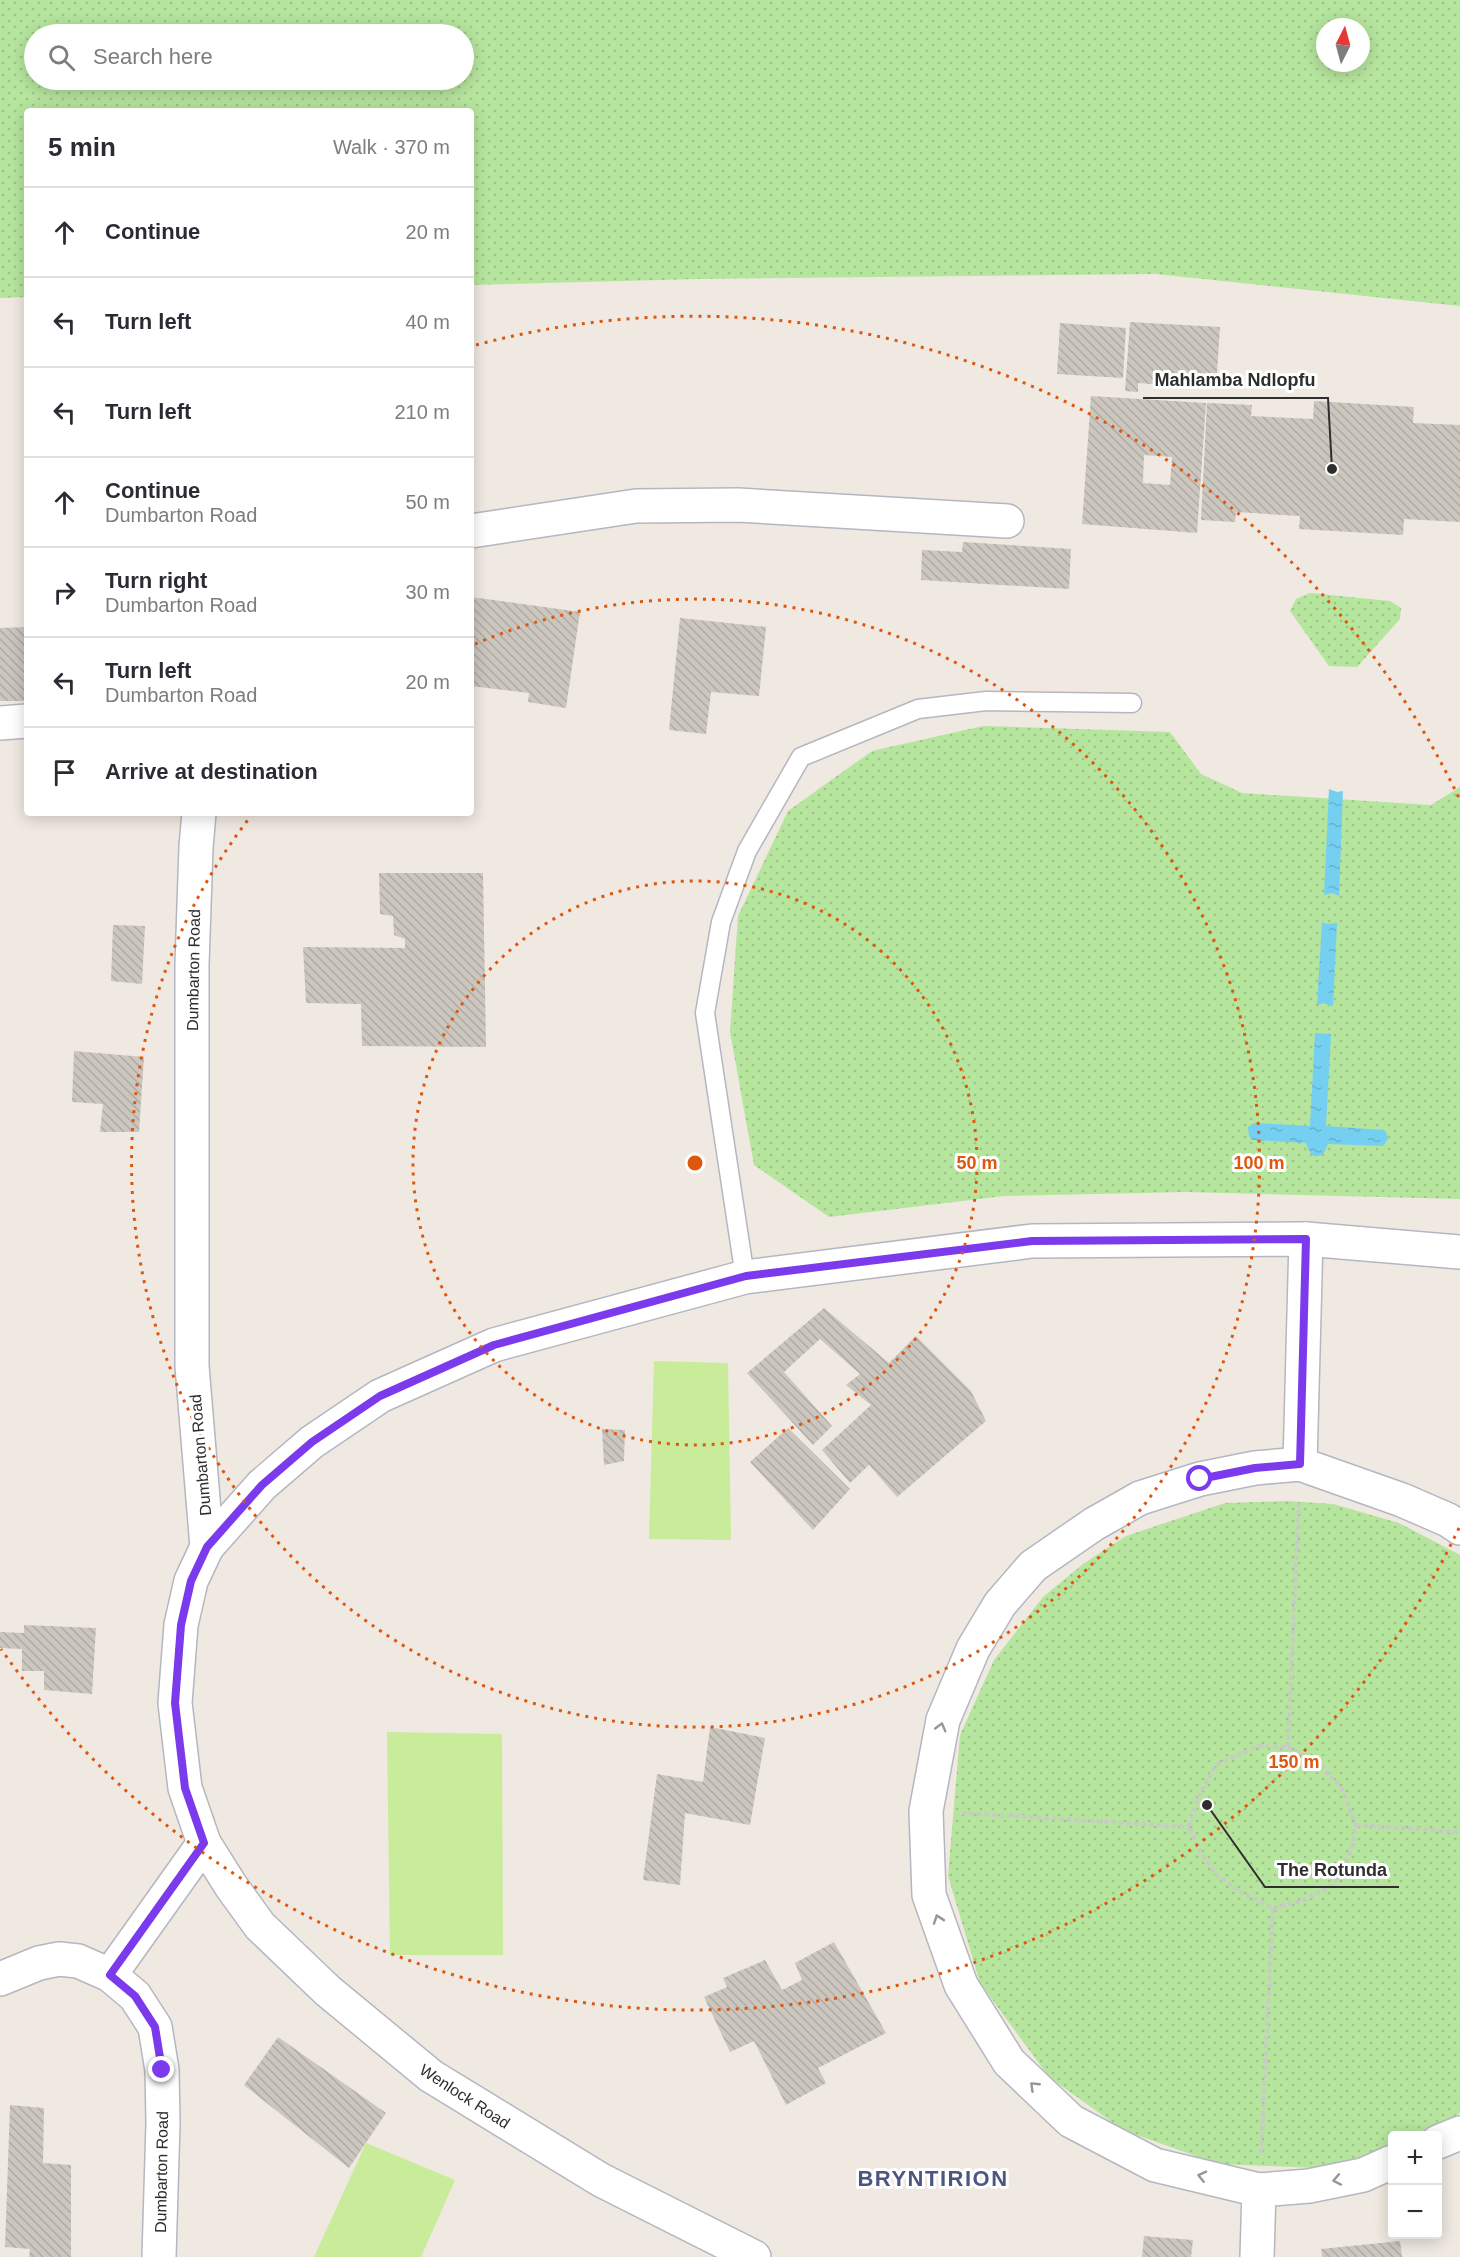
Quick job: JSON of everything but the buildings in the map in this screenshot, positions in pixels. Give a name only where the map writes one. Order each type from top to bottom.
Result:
[{"type":"street","points":[[474,531],[636,506],[738,505],[1007,521]]},
{"type":"street","points":[[0,723],[24,721]]},
{"type":"street","name":"Dumbarton Road","points":[[199,816],[192,964],[192,1366],[207,1547],[191,1581],[181,1625],[175,1703],[185,1788],[204,1843]]},
{"type":"street","points":[[1300,1464],[1306,1239]]},
{"type":"street","points":[[207,1547],[262,1485],[312,1442],[380,1396],[494,1345],[746,1276],[1032,1241],[1306,1239],[1460,1252]]},
{"type":"street","points":[[1388,2164],[1363,2175],[1309,2186],[1259,2190],[1155,2165],[1071,2121],[1009,2062],[961,1985],[929,1895],[926,1811],[942,1720],[973,1649],[1000,1604],[1033,1566],[1094,1524],[1140,1498],[1200,1479],[1255,1468],[1300,1464],[1402,1500],[1448,1520],[1460,1528]]},
{"type":"street","points":[[110,1975],[204,1843]]},
{"type":"street","name":"Wenlock Road","points":[[204,1843],[260,1926],[328,1991],[431,2076],[601,2180],[754,2257]]},
{"type":"street","name":"Dumbarton Road","points":[[0,1980],[39,1963],[59,1959],[78,1961],[110,1975],[135,1996],[155,2027],[162,2070],[164,2122],[159,2257]]},
{"type":"street","points":[[1442,2140],[1460,2133]]},
{"type":"street","points":[[1257,2257],[1259,2190]]},
{"type":"lane","points":[[746,1276],[705,1013],[721,922],[747,851],[801,757],[918,709],[986,701],[1132,703]]},
{"type":"path","points":[[1288,1747],[1300,1464]]},
{"type":"path","points":[[1258,1746],[1288,1747],[1318,1764],[1341,1787],[1356,1825],[1351,1851],[1334,1885],[1304,1900],[1273,1908],[1244,1894],[1216,1875],[1198,1848],[1189,1827],[1199,1795],[1216,1765],[1258,1746]]},
{"type":"path","points":[[926,1811],[1189,1827]]},
{"type":"path","points":[[1356,1825],[1460,1832]]},
{"type":"path","points":[[1259,2190],[1273,1908]]},
{"type":"green space","points":[[0,0],[1460,0],[1460,306],[1156,274],[697,279],[474,285],[474,108],[24,108],[24,297],[0,298]]},
{"type":"green space","points":[[1310,593],[1390,601],[1401,608],[1400,619],[1357,667],[1329,666],[1290,611],[1296,599]]},
{"type":"green space","points":[[983,726],[1170,732],[1201,774],[1242,793],[1431,805],[1460,787],[1460,1199],[1186,1192],[1004,1196],[829,1217],[754,1165],[730,1032],[738,916],[788,811],[872,751]]},
{"type":"green space","points":[[654,1361],[728,1363],[731,1540],[649,1539]]},
{"type":"green space","points":[[1287,1501],[1333,1504],[1399,1523],[1460,1555],[1460,2113],[1429,2131],[1388,2131],[1388,2151],[1316,2168],[1218,2164],[1123,2130],[1049,2077],[980,1983],[948,1876],[960,1735],[994,1660],[1043,1597],[1083,1564],[1126,1536],[1225,1503]]},
{"type":"green space","points":[[387,1732],[502,1734],[503,1955],[390,1955]]},
{"type":"green space","points":[[366,2143],[455,2180],[421,2257],[314,2257]]},
{"type":"water","points":[[1329,789],[1337,792],[1343,791],[1339,896],[1332,893],[1324,895]]},
{"type":"water","points":[[1322,922],[1337,923],[1333,1006],[1323,1003],[1317,1005]]},
{"type":"water","points":[[1315,1033],[1331,1034],[1326,1126],[1383,1130],[1388,1139],[1383,1146],[1328,1144],[1324,1153],[1315,1156],[1310,1153],[1306,1143],[1252,1140],[1249,1136],[1248,1127],[1254,1123],[1310,1126]]},
{"type":"place","name":"Mahlamba Ndlopfu","points":[[1332,469]]},
{"type":"place","name":"The Rotunda","points":[[1207,1805]]},
{"type":"district","name":"BRYNTIRION","points":[[933,2178]]},
{"type":"route","points":[[162,2070],[155,2027],[135,1996],[110,1975],[204,1843],[185,1788],[175,1703],[181,1625],[191,1581],[207,1547],[262,1485],[312,1442],[380,1396],[494,1345],[746,1276],[1032,1241],[1306,1239],[1300,1464],[1255,1468],[1200,1479]]}]
